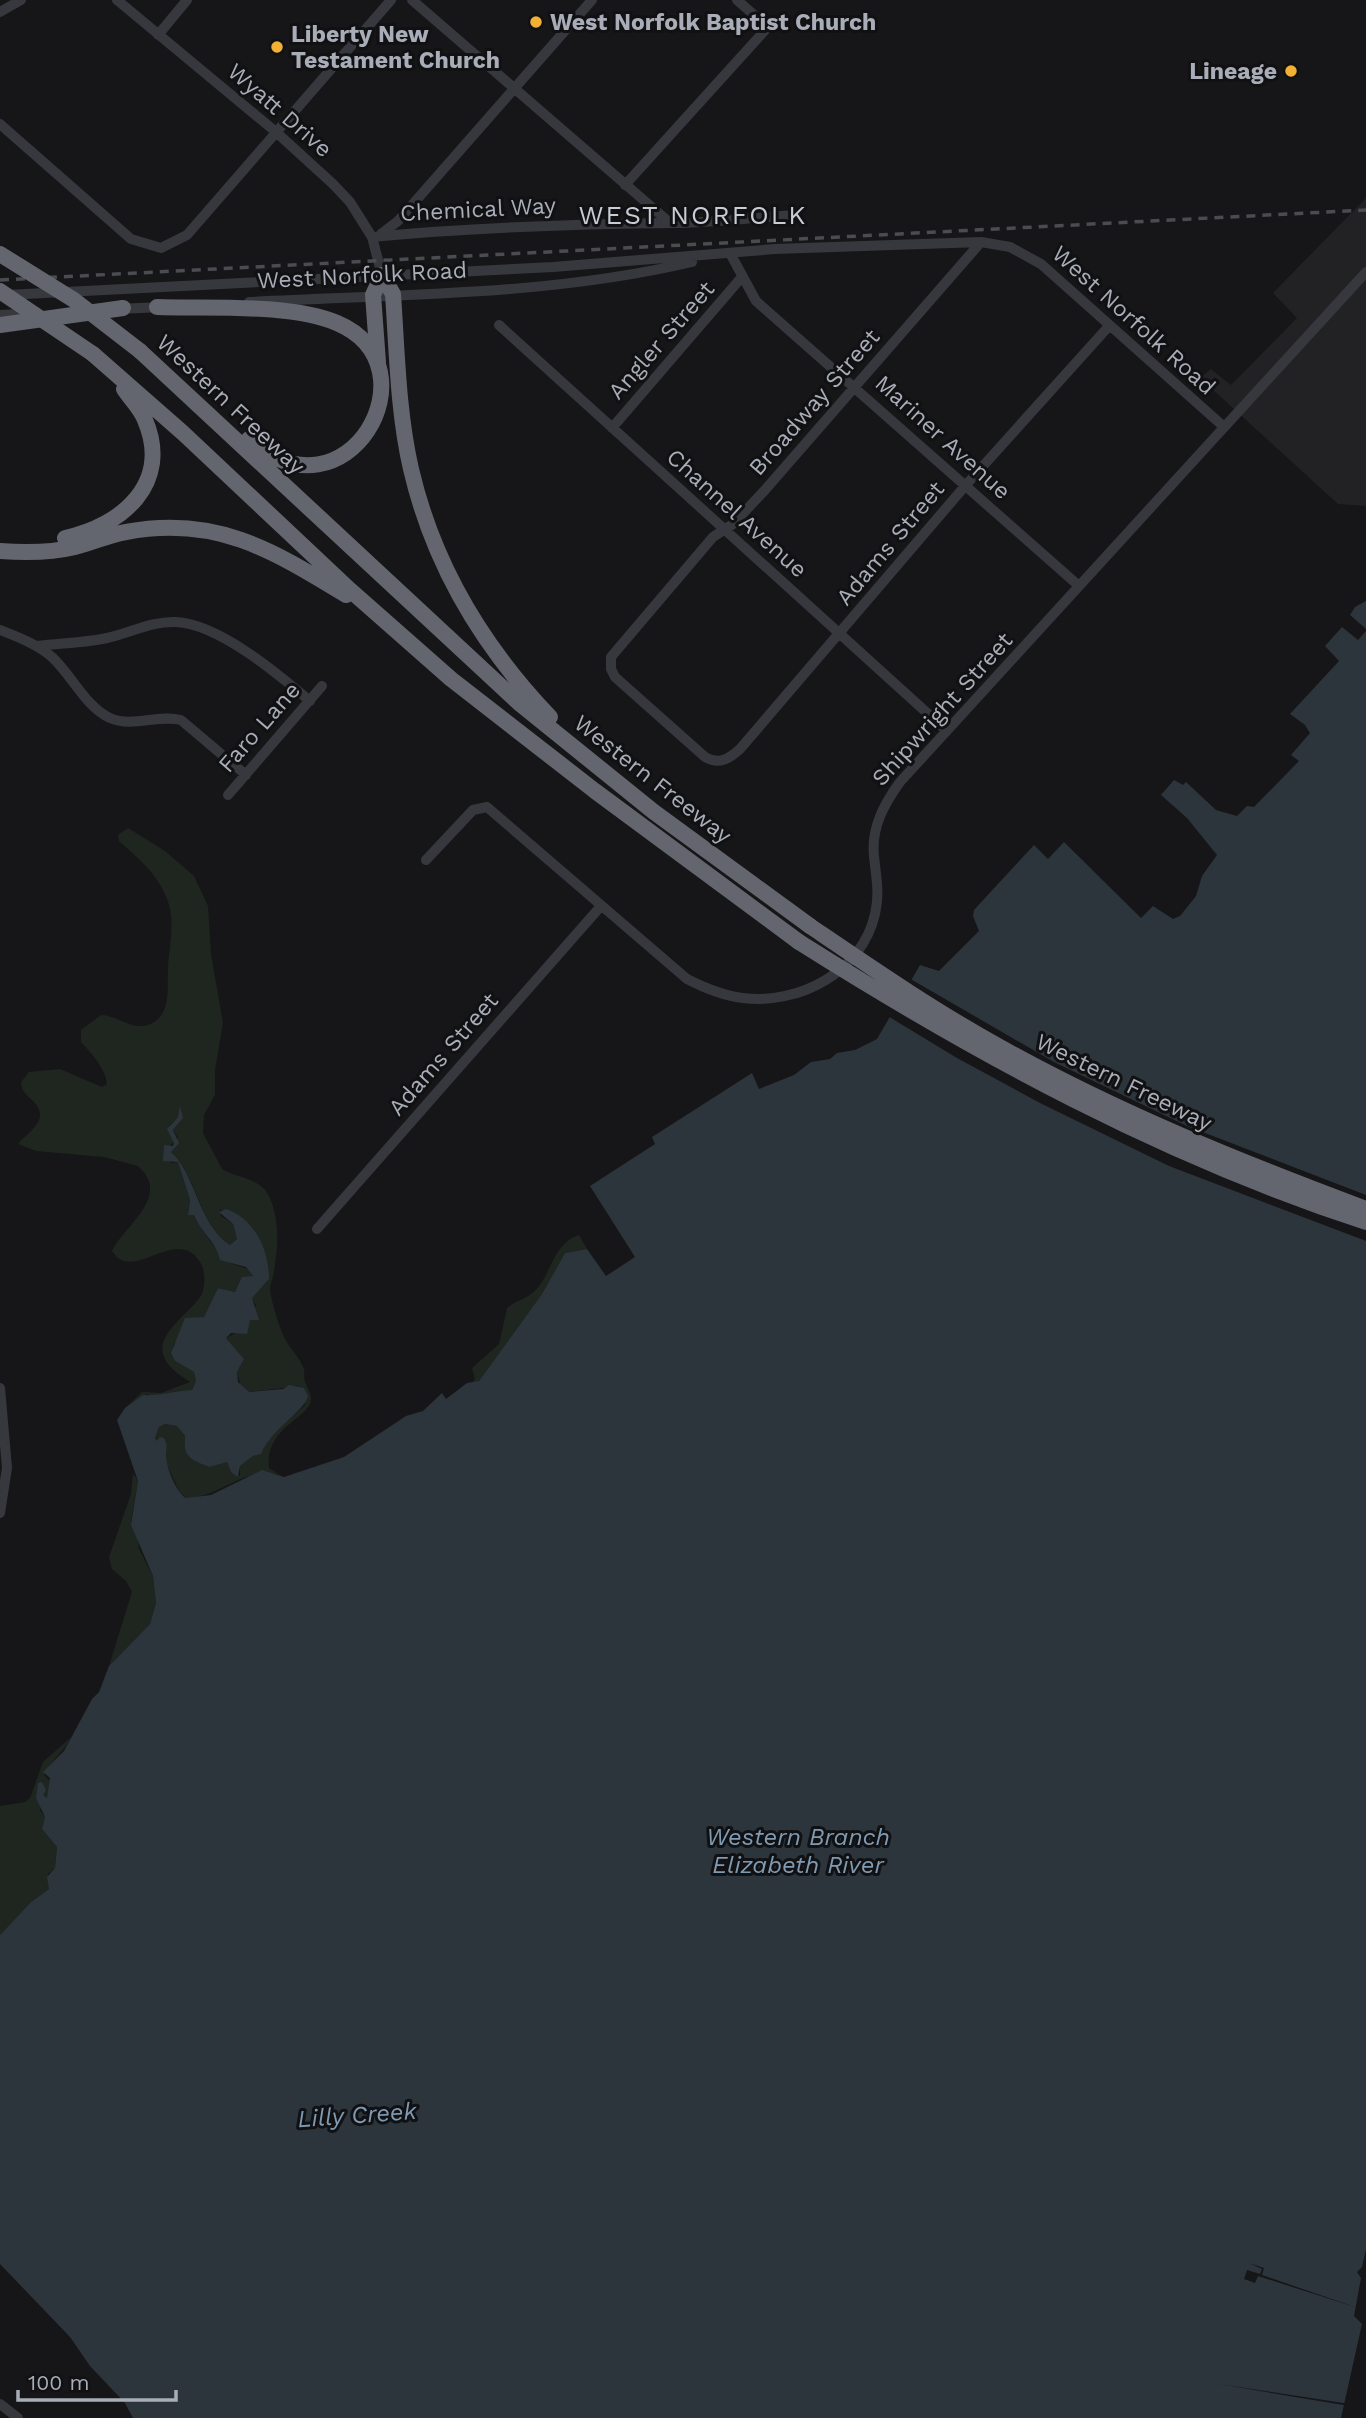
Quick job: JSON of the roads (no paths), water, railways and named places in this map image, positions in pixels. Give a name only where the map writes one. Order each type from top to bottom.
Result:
[{"type":"highway","name":"Western Freeway","points":[[0,254],[66,295],[146,356],[519,703],[664,820],[810,926],[911,995],[1074,1086],[1242,1162],[1366,1209]]},
{"type":"highway","points":[[382,275],[393,294],[407,449],[421,503],[440,556],[485,639],[525,691],[592,762]]},
{"type":"highway","points":[[146,356],[194,388],[265,451],[303,465],[340,457],[351,451],[368,433],[379,410],[373,295],[382,275]]},
{"type":"highway","name":"Western Freeway","points":[[0,293],[93,354],[111,369],[377,615],[481,703],[799,942],[1004,1065],[1102,1114],[1212,1164],[1366,1222]]},
{"type":"highway","points":[[157,307],[273,311],[327,320],[356,336],[373,356],[379,370]]},
{"type":"highway","points":[[0,325],[123,309]]},
{"type":"highway","points":[[0,540],[40,542],[78,536],[114,520],[138,498],[151,462],[150,434],[141,410],[111,369]]},
{"type":"highway","points":[[0,551],[51,552],[125,532],[153,528],[200,529],[224,533],[269,549],[377,615]]},
{"type":"street","points":[[0,12],[21,0]]},
{"type":"street","name":"Wyatt Drive","points":[[117,0],[276,132],[350,202],[372,237],[382,275]]},
{"type":"street","points":[[158,35],[187,0]]},
{"type":"street","points":[[0,124],[131,239],[160,248],[187,235],[391,0]]},
{"type":"street","points":[[412,0],[669,222]]},
{"type":"street","points":[[372,237],[398,221],[592,0]]},
{"type":"street","points":[[625,185],[768,27],[737,0]]},
{"type":"street","name":"Chemical Way","points":[[372,237],[464,229],[796,215]]},
{"type":"street","name":"West Norfolk Road","points":[[0,293],[981,242],[1010,247],[1041,264],[1223,426]]},
{"type":"street","name":"Broadway Street","points":[[696,748],[622,684],[611,669],[611,657],[713,537],[765,490],[981,242]]},
{"type":"street","name":"West Norfolk Road","points":[[0,315],[545,288],[628,277],[726,254]]},
{"type":"street","name":"Mariner Avenue","points":[[726,254],[756,300],[1079,586]]},
{"type":"street","name":"Shipwright Street","points":[[426,860],[473,810],[482,806],[671,969],[709,990],[741,998],[775,998],[824,981],[845,966],[862,948],[874,918],[879,893],[874,837],[882,809],[900,782],[1366,272]]},
{"type":"street","name":"Angler Street","points":[[612,428],[741,278]]},
{"type":"street","name":"Channel Avenue","points":[[499,325],[947,731]]},
{"type":"street","name":"Adams Street","points":[[696,748],[711,760],[725,760],[732,755],[841,634],[965,486],[1109,327]]},
{"type":"street","points":[[37,646],[104,639],[161,623],[193,625],[210,632],[279,676],[310,701]]},
{"type":"street","points":[[0,630],[37,646],[55,659],[103,713],[111,718],[134,722],[172,718],[181,720],[246,775]]},
{"type":"street","name":"Faro Lane","points":[[228,795],[323,686]]},
{"type":"street","name":"Adams Street","points":[[317,1229],[601,906]]},
{"type":"street","points":[[0,1388],[6,1468],[1,1505]]},
{"type":"street","points":[[0,2404],[18,2418]]},
{"type":"water","points":[[1366,601],[1366,629],[1350,615],[1355,607]]},
{"type":"water","name":"Western Branch Elizabeth River","points":[[1342,627],[1358,640],[1366,631],[1366,2249],[1362,2267],[1357,2272],[1361,2278],[1354,2316],[1362,2324],[1341,2418],[133,2418],[125,2403],[90,2366],[70,2337],[0,2264],[0,1935],[31,1902],[49,1889],[47,1877],[55,1868],[57,1847],[42,1829],[45,1817],[36,1798],[38,1783],[42,1782],[46,1790],[43,1795],[47,1798],[50,1778],[43,1772],[64,1751],[92,1699],[99,1692],[109,1666],[150,1624],[156,1603],[153,1576],[131,1525],[138,1481],[117,1420],[125,1408],[143,1395],[192,1390],[196,1381],[194,1372],[175,1361],[171,1353],[185,1318],[204,1317],[218,1288],[235,1292],[242,1277],[253,1276],[246,1267],[220,1260],[215,1247],[194,1215],[188,1215],[190,1200],[178,1162],[163,1161],[164,1145],[173,1146],[174,1143],[167,1129],[178,1117],[180,1106],[183,1118],[173,1130],[179,1143],[171,1152],[186,1172],[204,1212],[219,1236],[230,1245],[237,1239],[233,1224],[219,1212],[226,1209],[236,1213],[252,1228],[267,1258],[269,1279],[252,1298],[259,1320],[250,1320],[247,1334],[231,1333],[226,1338],[244,1359],[237,1372],[238,1382],[249,1392],[283,1389],[289,1385],[304,1388],[308,1396],[306,1402],[273,1436],[261,1454],[253,1456],[240,1466],[238,1477],[231,1472],[227,1462],[209,1467],[192,1459],[186,1453],[185,1436],[177,1426],[165,1424],[159,1427],[155,1438],[157,1441],[160,1437],[164,1438],[170,1472],[175,1485],[186,1498],[211,1495],[262,1470],[284,1477],[344,1457],[406,1416],[423,1411],[442,1393],[446,1399],[467,1383],[479,1381],[542,1294],[565,1253],[587,1249],[606,1276],[635,1257],[590,1186],[655,1144],[652,1137],[752,1073],[759,1089],[794,1075],[811,1062],[830,1059],[837,1053],[855,1050],[877,1039],[920,965],[939,971],[979,931],[973,916],[974,910],[1034,845],[1048,859],[1064,842],[1141,918],[1153,906],[1173,919],[1180,916],[1196,896],[1202,876],[1217,855],[1187,818],[1161,795],[1174,780],[1183,785],[1186,782],[1216,810],[1237,816],[1247,806],[1254,807],[1299,761],[1291,755],[1310,733],[1305,725],[1290,714],[1339,661],[1325,646]]},
{"type":"railway","points":[[0,280],[1366,210]]},
{"type":"place","name":"West Norfolk Baptist Church","points":[[536,22]]},
{"type":"place","name":"Liberty New Testament Church","points":[[277,47]]},
{"type":"place","name":"Lineage","points":[[1291,71]]},
{"type":"district","name":"WEST NORFOLK","points":[[693,215]]},
{"type":"water label","name":"Lilly Creek","points":[[357,2115]]}]
